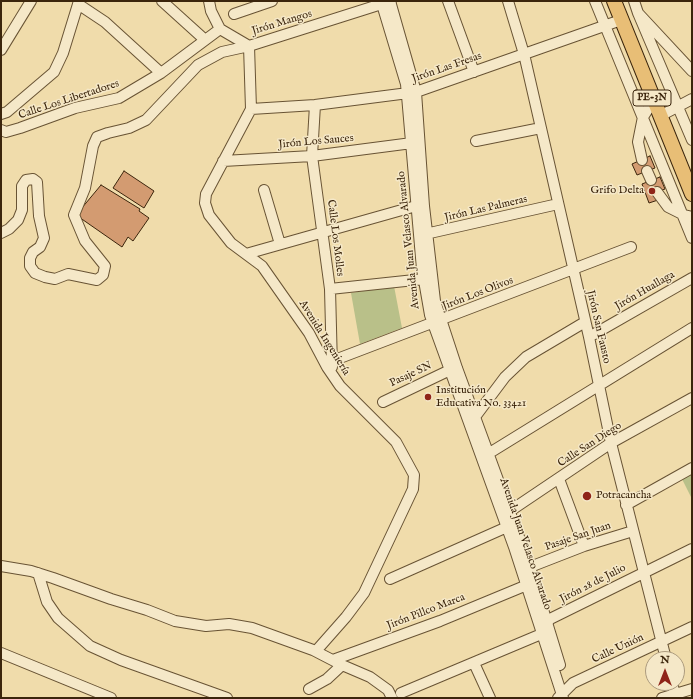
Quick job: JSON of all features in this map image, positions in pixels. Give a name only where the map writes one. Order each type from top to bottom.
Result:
[{"type":"highway","name":"PE-3N","points":[[614,1],[653,101],[692,194]]},
{"type":"street","points":[[1,50],[31,1]]},
{"type":"street","points":[[162,1],[204,39]]},
{"type":"street","points":[[210,1],[211,11],[220,29],[249,46],[251,109]]},
{"type":"street","points":[[234,14],[272,1]]},
{"type":"street","points":[[448,1],[474,72]]},
{"type":"street","name":"Jirón San Fausto","points":[[508,1],[524,54],[589,337],[611,443],[626,505],[645,571],[664,651]]},
{"type":"street","points":[[595,1],[604,26],[643,117],[688,216],[692,238]]},
{"type":"street","points":[[634,1],[692,140]]},
{"type":"street","points":[[78,2],[105,22],[161,73]]},
{"type":"street","name":"Calle Los Libertadores","points":[[1,114],[7,112],[54,72],[63,53],[78,2]]},
{"type":"street","name":"Jirón Mangos","points":[[1,233],[9,229],[18,220],[22,210],[22,186],[26,180],[33,179],[37,182],[39,216],[44,238],[40,247],[33,252],[30,258],[30,266],[35,273],[45,278],[56,279],[68,274],[97,280],[103,275],[105,266],[85,241],[74,215],[85,188],[93,146],[97,138],[108,133],[129,128],[146,120],[198,65],[222,52],[249,46],[387,2]]},
{"type":"street","name":"Avenida Juan Velasco Alvarado","points":[[387,2],[412,93],[427,305],[436,322],[475,417],[485,456]]},
{"type":"street","points":[[638,13],[692,71]]},
{"type":"street","name":"Jirón Las Fresas","points":[[251,109],[315,105],[412,93],[621,20]]},
{"type":"street","name":"Calle Los Libertadores","points":[[1,130],[6,132],[76,108],[119,98],[161,73],[204,39],[220,29]]},
{"type":"street","name":"Avenida Juan Velasco Alvarado","points":[[412,93],[412,143],[416,206],[435,301],[436,322],[450,370],[485,456],[506,514],[530,567],[564,696]]},
{"type":"street","points":[[660,116],[692,99]]},
{"type":"street","points":[[642,160],[638,142],[643,117],[653,101]]},
{"type":"street","name":"Calle Los Molles","points":[[315,105],[312,156],[330,289],[333,375]]},
{"type":"street","name":"Avenida Ingeniería","points":[[251,109],[206,194],[205,203],[209,215],[231,243],[262,266],[309,333],[340,386],[396,442],[414,476],[412,489],[364,593],[346,617],[316,651]]},
{"type":"street","points":[[476,141],[541,128]]},
{"type":"street","name":"Jirón Los Sauces","points":[[223,161],[312,156],[412,143]]},
{"type":"street","points":[[264,190],[280,244]]},
{"type":"street","points":[[657,192],[668,208],[688,216]]},
{"type":"street","name":"Jirón Las Palmeras","points":[[423,235],[558,204]]},
{"type":"street","points":[[246,254],[323,231],[416,206]]},
{"type":"street","name":"Jirón Los Olivos","points":[[332,361],[631,247]]},
{"type":"street","name":"Jirón Huallaga","points":[[589,337],[692,278]]},
{"type":"street","points":[[330,289],[424,279]]},
{"type":"street","points":[[475,417],[505,377],[526,357],[585,322]]},
{"type":"street","points":[[485,456],[599,384],[692,328]]},
{"type":"street","name":"Pasaje SN","points":[[383,402],[450,370]]},
{"type":"street","name":"Calle San Diego","points":[[506,514],[611,443],[692,398]]},
{"type":"street","points":[[626,505],[692,468]]},
{"type":"street","points":[[559,479],[584,546]]},
{"type":"street","name":"Avenida Juan Velasco Alvarado","points":[[506,514],[507,527],[527,585],[545,626]]},
{"type":"street","points":[[390,580],[507,527]]},
{"type":"street","name":"Pasaje San Juan","points":[[530,567],[584,546],[633,531]]},
{"type":"street","name":"Jirón 28 de Julio","points":[[401,693],[539,635],[550,619],[692,549]]},
{"type":"street","points":[[1,566],[38,574],[148,610],[175,621],[206,626],[229,624],[252,628],[316,651],[338,663],[370,677],[388,690],[392,698]]},
{"type":"street","points":[[38,574],[47,602],[58,618],[90,646],[121,660],[227,698]]},
{"type":"street","name":"Jirón Pillco Marca","points":[[338,663],[527,585]]},
{"type":"street","name":"Calle Unión","points":[[564,696],[573,683],[692,627]]},
{"type":"street","points":[[1,653],[111,698]]},
{"type":"street","points":[[309,689],[327,679],[338,663]]},
{"type":"street","points":[[474,663],[490,698]]},
{"type":"street","points":[[662,698],[676,696],[692,689]]},
{"type":"green space","points":[[394,286],[402,328],[360,344],[351,293]]},
{"type":"green space","points":[[692,471],[692,499],[681,477]]},
{"type":"building","points":[[650,156],[655,168],[637,175],[632,164]]},
{"type":"building","points":[[124,171],[154,191],[144,208],[113,188]]},
{"type":"building","points":[[660,177],[665,189],[657,192],[658,200],[649,203],[642,184]]},
{"type":"building","points":[[101,185],[140,209],[139,211],[149,218],[133,241],[128,237],[122,247],[76,215]]},
{"type":"place","name":"Grifo Delta","points":[[652,191]]},
{"type":"place","name":"Institución Educativa No. 33421","points":[[428,397]]},
{"type":"place","name":"Potracancha","points":[[587,496]]}]
